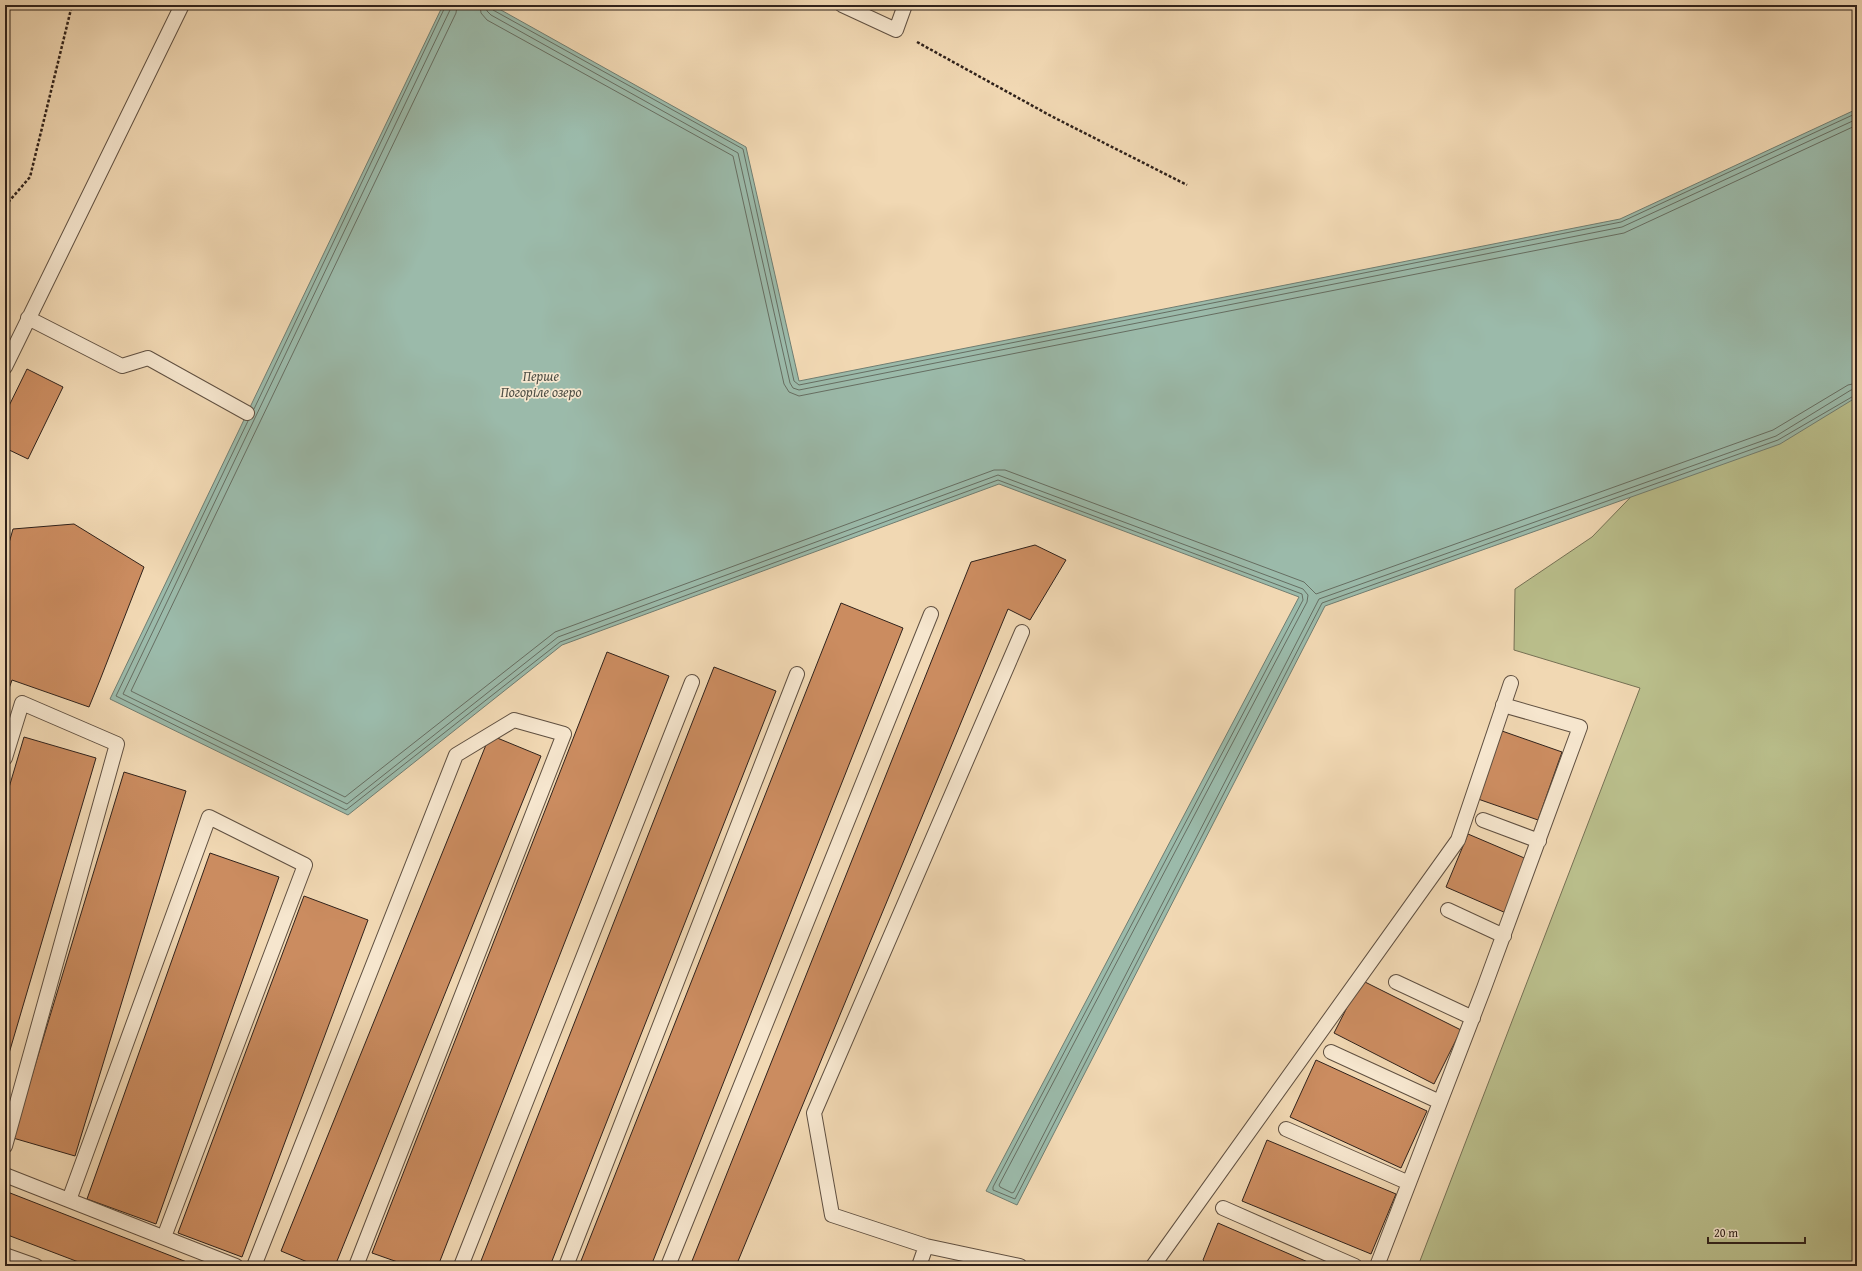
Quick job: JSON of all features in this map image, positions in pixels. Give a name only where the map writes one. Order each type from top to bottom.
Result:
[{"type":"lane","points":[[5,367],[182,5]]},
{"type":"lane","points":[[842,5],[896,30],[905,5]]},
{"type":"lane","points":[[28,318],[122,366],[148,358],[247,413]]},
{"type":"lane","points":[[668,1266],[931,614]]},
{"type":"lane","points":[[1020,1266],[926,1246],[832,1215],[814,1113],[1022,632]]},
{"type":"lane","points":[[566,1266],[796,674]]},
{"type":"lane","points":[[461,1266],[692,682]]},
{"type":"lane","points":[[1154,1266],[1458,840],[1511,683]]},
{"type":"lane","points":[[5,758],[22,703],[117,744],[5,1146]]},
{"type":"lane","points":[[1377,1266],[1504,936],[1580,727],[1503,705]]},
{"type":"lane","points":[[254,1266],[456,755],[514,720],[564,734],[356,1266]]},
{"type":"lane","points":[[69,1200],[209,817],[304,865],[164,1237]]},
{"type":"lane","points":[[1483,820],[1539,840]]},
{"type":"lane","points":[[1448,910],[1504,936]]},
{"type":"lane","points":[[1396,982],[1473,1018]]},
{"type":"lane","points":[[1331,1052],[1440,1102]]},
{"type":"lane","points":[[1286,1129],[1409,1183]]},
{"type":"lane","points":[[5,1175],[236,1266]]},
{"type":"lane","points":[[1223,1208],[1355,1266]]},
{"type":"lane","points":[[919,1266],[926,1246]]},
{"type":"lane","points":[[5,1255],[36,1266]]},
{"type":"path","points":[[5,206],[30,177],[72,5]]},
{"type":"path","points":[[896,30],[1051,116],[1187,185]]},
{"type":"green space","points":[[1857,369],[1857,1266],[1418,1266],[1640,688],[1514,650],[1515,589],[1592,537],[1714,411]]},
{"type":"water","name":"Перше Погоріле озеро","points":[[443,5],[492,5],[746,147],[799,381],[1620,219],[1857,109],[1857,397],[1780,444],[1325,606],[1017,1205],[986,1191],[1299,597],[999,484],[562,645],[348,815],[110,699]]},
{"type":"building","points":[[27,369],[63,387],[28,459],[5,448],[5,414]]},
{"type":"building","points":[[74,524],[144,567],[100,680],[89,707],[12,680],[5,700],[5,557],[13,529]]},
{"type":"building","points":[[1035,545],[1066,560],[1030,620],[1008,609],[736,1266],[690,1266],[971,562]]},
{"type":"building","points":[[841,603],[903,628],[651,1266],[579,1266]]},
{"type":"building","points":[[607,652],[669,676],[438,1266],[409,1266],[372,1253]]},
{"type":"building","points":[[714,667],[776,691],[550,1266],[479,1266]]},
{"type":"building","points":[[1502,731],[1562,752],[1538,820],[1478,799]]},
{"type":"building","points":[[490,735],[541,756],[335,1266],[317,1266],[281,1251]]},
{"type":"building","points":[[24,737],[96,758],[5,1067],[5,801]]},
{"type":"building","points":[[124,772],[186,791],[75,1156],[13,1138]]},
{"type":"building","points":[[1468,834],[1529,860],[1506,913],[1446,887]]},
{"type":"building","points":[[210,853],[279,877],[156,1224],[87,1199]]},
{"type":"building","points":[[304,896],[368,920],[242,1257],[178,1233]]},
{"type":"building","points":[[1361,980],[1461,1030],[1434,1084],[1334,1033]]},
{"type":"building","points":[[1316,1060],[1427,1111],[1401,1168],[1290,1117]]},
{"type":"building","points":[[1267,1140],[1396,1194],[1371,1254],[1242,1201]]},
{"type":"building","points":[[5,1191],[197,1266],[89,1266],[5,1234]]},
{"type":"building","points":[[1218,1223],[1317,1266],[1209,1266],[1203,1260]]}]
